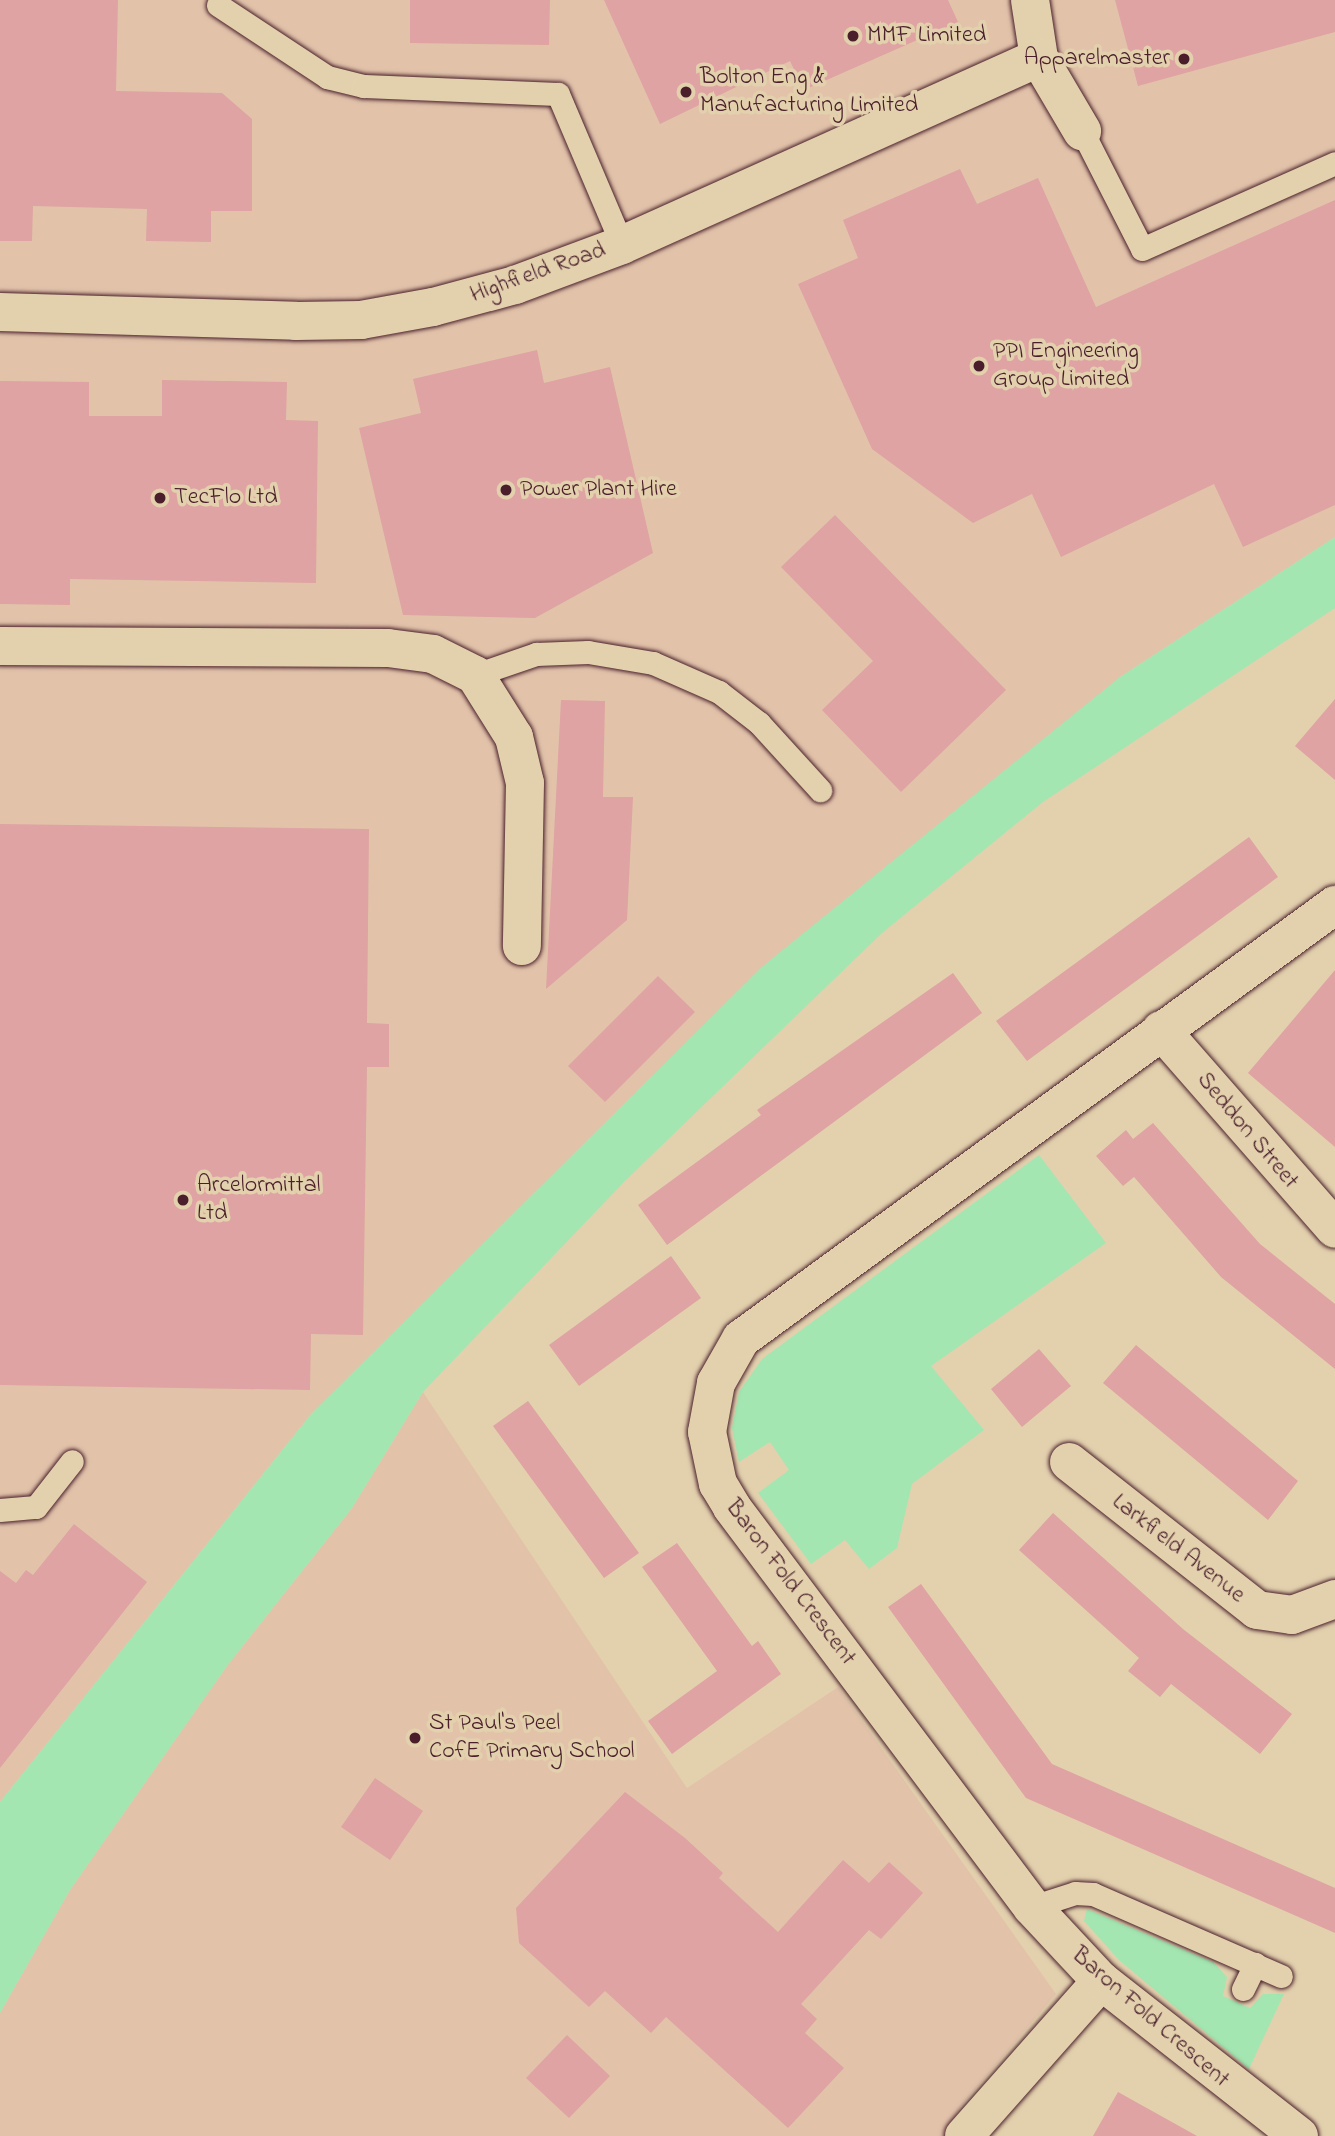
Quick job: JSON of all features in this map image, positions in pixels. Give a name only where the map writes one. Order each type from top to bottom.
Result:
[{"type":"street","points":[[1030,0],[1039,58],[1082,131]]},
{"type":"street","name":"Highfield Road","points":[[0,312],[361,320],[515,285],[622,245],[1039,58]]},
{"type":"street","points":[[0,646],[388,648],[433,654],[475,675],[514,737],[525,783],[522,946]]},
{"type":"street","name":"Baron Fold Crescent","points":[[1298,2136],[1101,1981],[1032,1907],[732,1507],[710,1458],[709,1406],[726,1360],[741,1339],[1335,905]]},
{"type":"street","name":"Seddon Street","points":[[1161,1030],[1335,1229]]},
{"type":"street","name":"Larkfield Avenue","points":[[1069,1462],[1257,1610],[1292,1615],[1335,1599]]},
{"type":"street","points":[[964,2136],[1101,1981]]},
{"type":"lane","points":[[218,5],[327,77],[364,86],[558,94],[622,245]]},
{"type":"lane","points":[[1082,131],[1142,248],[1335,163]]},
{"type":"lane","points":[[475,675],[536,654],[587,652],[653,663],[719,692],[759,723],[820,790]]},
{"type":"lane","points":[[0,1510],[36,1507],[72,1461]]},
{"type":"lane","points":[[1032,1907],[1075,1893],[1093,1894],[1281,1976]]},
{"type":"lane","points":[[1243,1989],[1255,1964]]},
{"type":"shaded area","points":[[0,0],[1335,0],[1335,537],[1120,677],[312,1413],[0,1802]]},
{"type":"shaded area","name":"St Paul's Peel CofE Primary School","points":[[423,1392],[687,1788],[838,1687],[1056,1994],[960,2107],[946,2136],[0,2136],[0,2013],[70,1890],[227,1666],[352,1508]]},
{"type":"green space","points":[[1335,537],[1335,608],[1043,802],[882,933],[625,1181],[423,1392],[352,1508],[227,1666],[70,1890],[0,2013],[0,1802],[312,1413],[763,966],[1120,677]]},
{"type":"green space","points":[[1039,1155],[1106,1243],[931,1366],[984,1430],[912,1484],[897,1548],[869,1569],[845,1540],[811,1564],[758,1493],[789,1470],[770,1442],[739,1462],[732,1428],[739,1392],[762,1359]]},
{"type":"green space","points":[[1087,1909],[1213,1962],[1227,1977],[1223,1996],[1250,2008],[1263,1994],[1284,1994],[1249,2069],[1119,1960],[1084,1921]]},
{"type":"building","points":[[0,0],[118,0],[116,91],[222,93],[252,119],[252,211],[211,211],[211,242],[146,241],[147,209],[33,206],[32,241],[0,241]]},
{"type":"building","points":[[410,0],[550,0],[549,45],[410,43]]},
{"type":"building","points":[[604,0],[948,0],[958,22],[804,90],[790,61],[660,124]]},
{"type":"building","name":"Apparelmaster","points":[[1115,0],[1335,0],[1335,32],[1138,86]]},
{"type":"building","name":"PPI Engineering Group Limited","points":[[960,169],[977,204],[1038,178],[1096,307],[1335,200],[1335,505],[1243,547],[1214,484],[1061,557],[1032,494],[973,523],[872,449],[798,284],[858,258],[843,220]]},
{"type":"building","name":"Power Plant Hire","points":[[537,350],[544,383],[610,367],[653,553],[535,618],[403,615],[359,428],[421,413],[413,379]]},
{"type":"building","points":[[162,380],[287,382],[286,420],[318,421],[316,583],[70,579],[70,605],[0,604],[0,381],[89,382],[89,416],[162,416]]},
{"type":"building","points":[[835,515],[1006,690],[901,792],[822,710],[873,661],[781,567]]},
{"type":"building","points":[[1335,699],[1335,780],[1295,746]]},
{"type":"building","points":[[561,700],[605,701],[603,797],[633,797],[627,920],[546,989]]},
{"type":"building","name":"Arcelormittal Ltd","points":[[0,824],[369,829],[367,1023],[389,1024],[389,1067],[367,1067],[363,1335],[311,1334],[310,1390],[0,1385]]},
{"type":"building","points":[[1249,837],[1278,877],[1027,1061],[996,1021]]},
{"type":"building","points":[[1335,970],[1335,1147],[1248,1073]]},
{"type":"building","points":[[953,973],[982,1013],[667,1245],[638,1205],[761,1115],[757,1110]]},
{"type":"building","points":[[658,976],[695,1012],[605,1102],[568,1066]]},
{"type":"building","points":[[1153,1123],[1260,1244],[1335,1304],[1335,1369],[1221,1277],[1134,1177],[1123,1186],[1096,1156],[1126,1130],[1133,1139]]},
{"type":"building","points":[[671,1256],[701,1298],[579,1386],[549,1345]]},
{"type":"building","points":[[1136,1345],[1298,1481],[1268,1520],[1103,1383]]},
{"type":"building","points":[[1039,1349],[1071,1386],[1022,1427],[991,1389]]},
{"type":"building","points":[[528,1401],[639,1553],[604,1578],[493,1426]]},
{"type":"building","points":[[1053,1513],[1183,1629],[1292,1714],[1260,1754],[1171,1684],[1160,1697],[1128,1671],[1139,1658],[1019,1550]]},
{"type":"building","points":[[74,1524],[147,1582],[0,1768],[0,1571],[16,1583],[26,1570],[33,1575]]},
{"type":"building","points":[[677,1543],[752,1646],[758,1641],[781,1674],[672,1754],[648,1721],[717,1671],[642,1567]]},
{"type":"building","points":[[921,1584],[1052,1764],[1335,1888],[1335,1933],[1026,1798],[888,1607]]},
{"type":"building","points":[[375,1778],[423,1811],[390,1860],[341,1827]]},
{"type":"building","points":[[625,1792],[685,1838],[723,1873],[719,1878],[778,1932],[843,1860],[869,1883],[889,1862],[923,1893],[881,1939],[869,1930],[801,2004],[817,2019],[805,2033],[844,2068],[788,2128],[666,2017],[651,2033],[605,1991],[589,2007],[519,1943],[516,1908]]},
{"type":"building","points":[[567,2035],[610,2076],[569,2118],[526,2078]]},
{"type":"building","points":[[1118,2092],[1197,2136],[1093,2136]]},
{"type":"place","name":"MMF Limited","points":[[853,36]]},
{"type":"place","name":"Apparelmaster","points":[[1184,59]]},
{"type":"place","name":"Bolton Eng & Manufacturing Limited","points":[[686,92]]},
{"type":"place","name":"PPI Engineering Group Limited","points":[[979,366]]},
{"type":"place","name":"Power Plant Hire","points":[[506,490]]},
{"type":"place","name":"TecFlo Ltd","points":[[160,498]]},
{"type":"place","name":"Arcelormittal Ltd","points":[[183,1200]]},
{"type":"place","name":"St Paul's Peel CofE Primary School","points":[[415,1738]]}]
